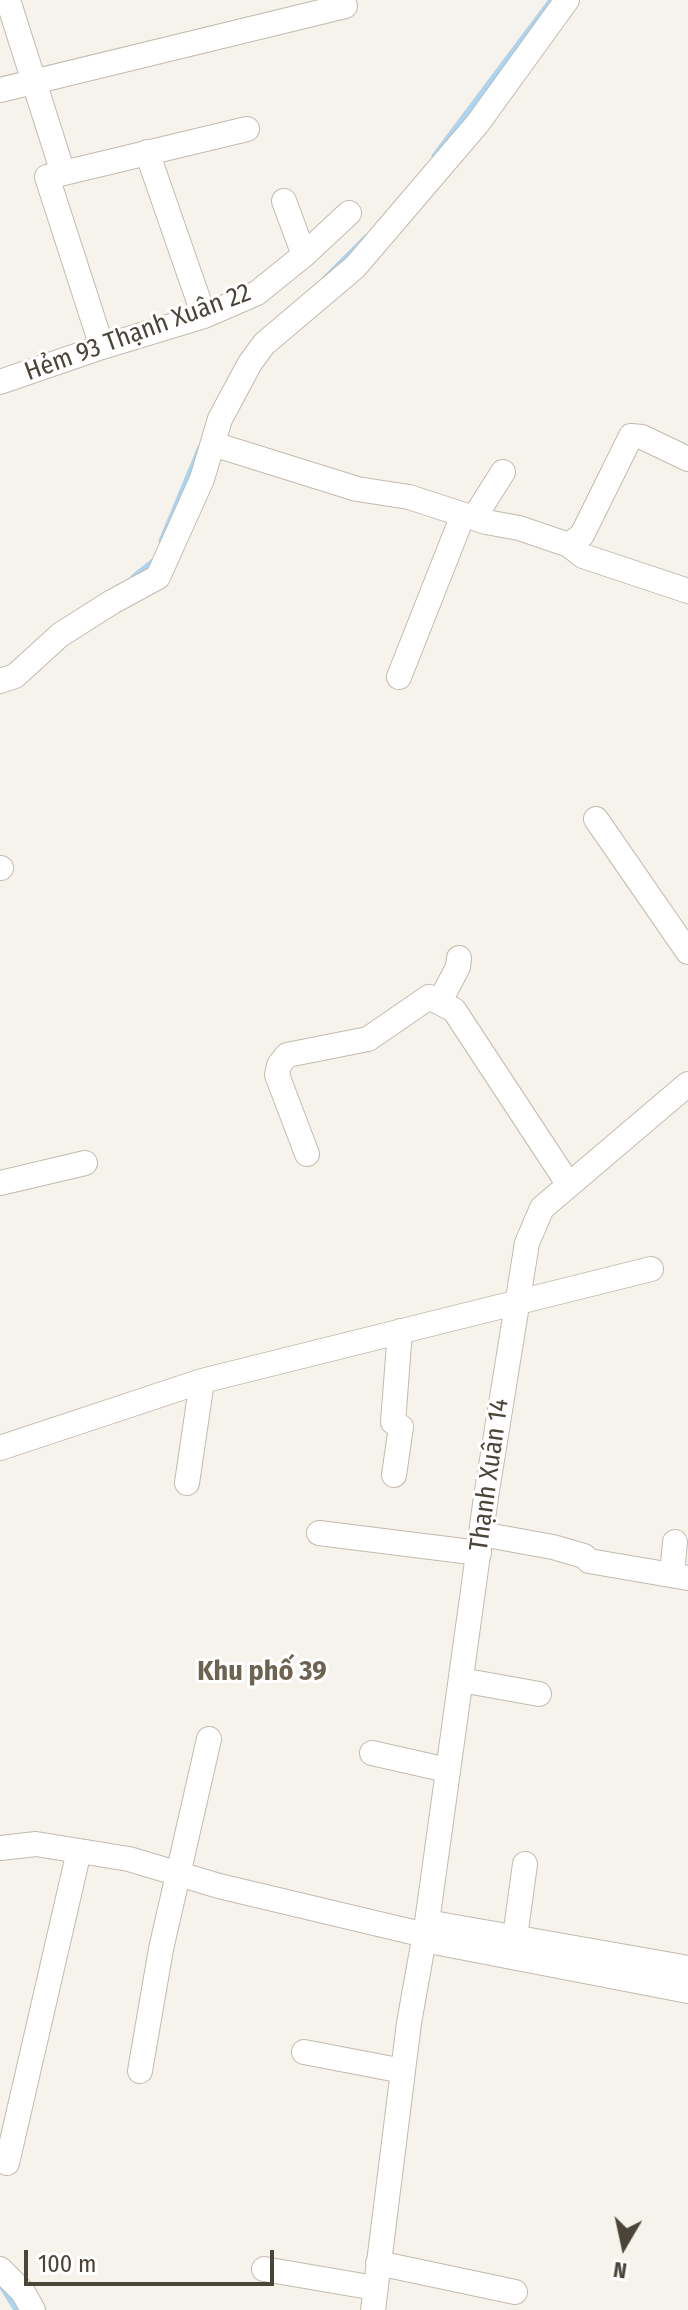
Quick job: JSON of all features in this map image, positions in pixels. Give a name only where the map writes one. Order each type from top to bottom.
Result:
[{"type":"street","points":[[8,0],[63,173]]},
{"type":"street","points":[[0,681],[15,676],[60,635],[158,577],[202,479],[220,419],[250,363],[264,344],[355,267],[478,123],[567,0]]},
{"type":"street","points":[[0,90],[345,6]]},
{"type":"street","points":[[102,347],[47,177],[247,129]]},
{"type":"street","points":[[147,152],[204,316]]},
{"type":"street","points":[[284,201],[304,255]]},
{"type":"street","name":"Hẻm 93 Thạnh Xuân 22","points":[[0,382],[204,316],[257,293],[349,213]]},
{"type":"street","points":[[569,545],[582,535],[631,436],[642,437],[688,459]]},
{"type":"street","points":[[213,444],[357,489],[409,497],[519,528],[569,545],[583,556],[688,591]]},
{"type":"street","points":[[399,677],[468,516],[503,472]]},
{"type":"street","points":[[596,819],[688,952]]},
{"type":"street","points":[[440,1001],[458,967],[459,958]]},
{"type":"street","points":[[307,1154],[277,1075],[279,1065],[287,1055],[368,1039],[429,997],[454,1010],[569,1185]]},
{"type":"street","name":"Thạnh Xuân 14","points":[[374,2299],[403,2071],[527,1243],[542,1208],[688,1084]]},
{"type":"street","points":[[0,1183],[85,1163]]},
{"type":"street","points":[[0,1448],[202,1381],[651,1269]]},
{"type":"street","points":[[394,1475],[401,1427],[393,1422],[400,1331]]},
{"type":"street","points":[[187,1483],[202,1381]]},
{"type":"street","points":[[319,1533],[553,1547],[584,1556],[589,1561],[680,1577],[675,1542]]},
{"type":"street","points":[[461,1680],[539,1694]]},
{"type":"street","points":[[140,2071],[161,1949],[209,1739]]},
{"type":"street","points":[[372,1753],[447,1770]]},
{"type":"street","points":[[0,1848],[36,1844],[129,1859],[219,1886],[688,1991]]},
{"type":"street","points":[[7,2163],[79,1851]]},
{"type":"street","points":[[515,1937],[525,1864]]},
{"type":"street","points":[[425,1932],[515,1937],[688,1968]]},
{"type":"street","points":[[304,2052],[403,2071]]},
{"type":"street","points":[[378,2263],[515,2292]]},
{"type":"street","points":[[0,2269],[23,2292],[33,2310]]},
{"type":"street","points":[[264,2269],[374,2299]]},
{"type":"waterway","points":[[434,156],[551,0]]},
{"type":"waterway","points":[[325,278],[366,237]]},
{"type":"waterway","points":[[161,541],[200,447]]},
{"type":"waterway","points":[[133,577],[153,561]]},
{"type":"waterway","points":[[1,2286],[16,2310]]},
{"type":"district","name":"Khu phố 39","points":[[262,1672]]}]
